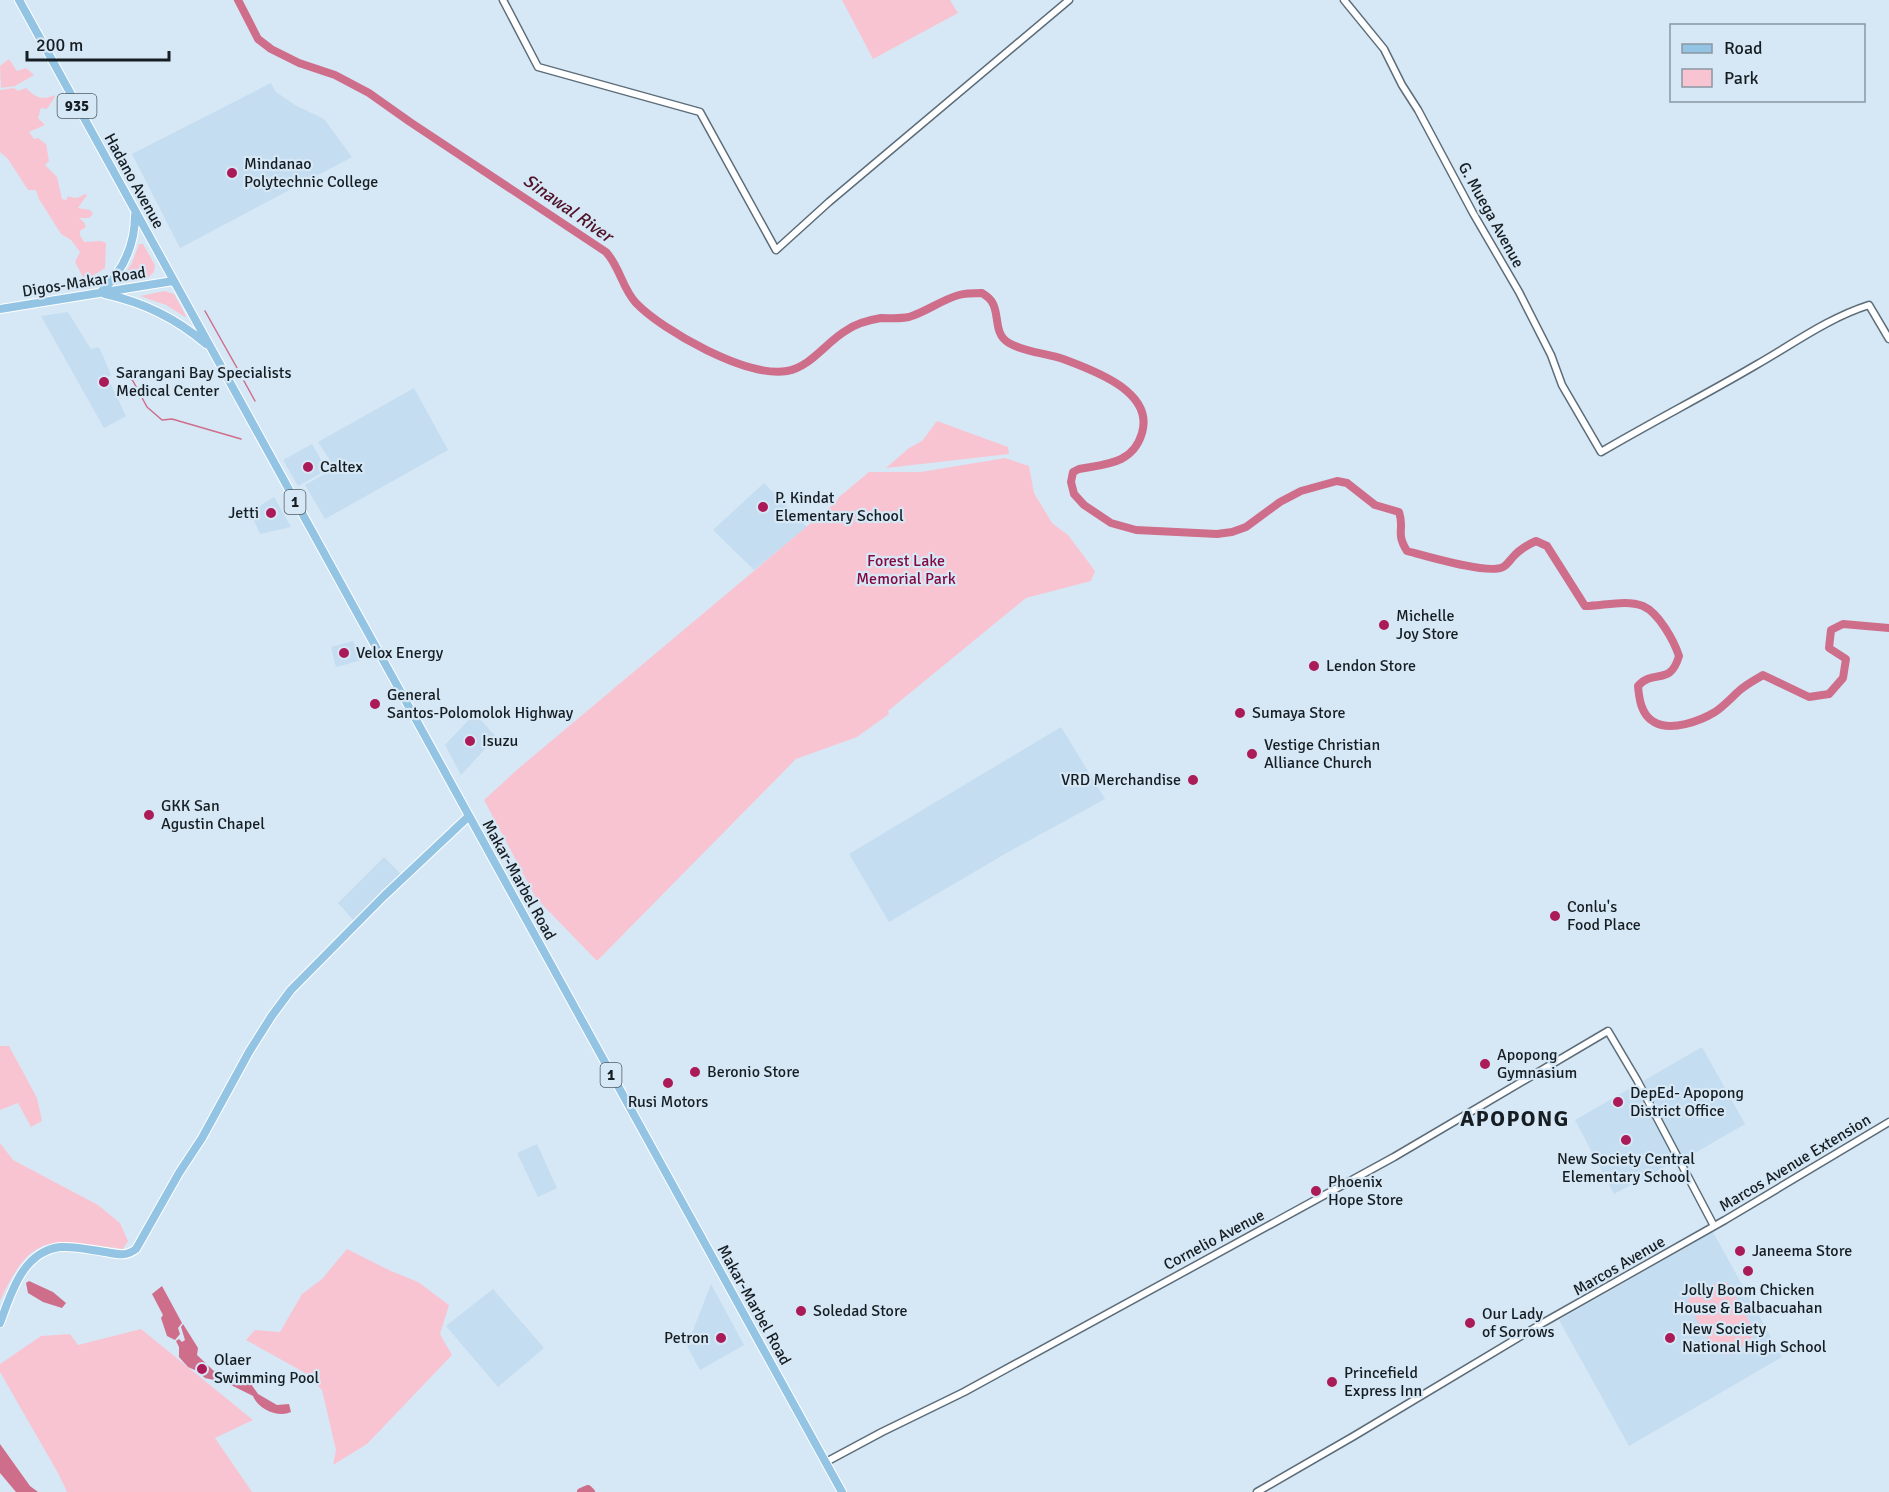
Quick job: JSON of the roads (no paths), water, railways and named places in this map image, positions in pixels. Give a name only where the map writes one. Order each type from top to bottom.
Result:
[{"type":"main road","name":"Hadano Avenue","points":[[19,0],[173,281]]},
{"type":"main road","points":[[100,293],[116,277],[127,257],[134,235],[135,212]]},
{"type":"main road","name":"Digos-Makar Road","points":[[0,309],[173,281]]},
{"type":"main road","name":"Makar-Marbel Road","points":[[173,281],[842,1492]]},
{"type":"main road","points":[[100,293],[130,300],[159,312],[185,328],[209,347]]},
{"type":"main road","points":[[0,1323],[16,1281],[28,1265],[47,1251],[66,1247],[123,1255],[136,1249],[179,1173],[202,1138],[249,1052],[285,998],[384,896],[469,816]]},
{"type":"street","points":[[503,0],[538,67],[700,112],[776,250],[829,202],[1069,0]]},
{"type":"street","name":"G. Muega Avenue","points":[[1344,0],[1384,50],[1402,86],[1418,110],[1473,213],[1519,292],[1551,355],[1562,385],[1601,452],[1817,328],[1869,305],[1889,339]]},
{"type":"street","name":"Cornelio Avenue","points":[[826,1462],[964,1392],[1394,1157],[1608,1031],[1637,1080],[1714,1226]]},
{"type":"street","name":"Marcos Avenue Extension","points":[[1714,1226],[1889,1122]]},
{"type":"street","name":"Marcos Avenue","points":[[1257,1492],[1541,1324],[1714,1226]]},
{"type":"waterway","name":"Sinawal River","points":[[238,0],[258,39],[271,49],[299,63],[335,75],[369,93],[606,252],[636,303],[685,339],[729,360],[770,371],[796,369],[840,335],[859,324],[881,318],[909,317],[952,297],[982,293],[992,302],[1001,334],[1009,343],[1092,370],[1119,385],[1139,406],[1143,419],[1142,433],[1132,451],[1117,461],[1073,472],[1071,482],[1074,494],[1084,505],[1111,523],[1136,530],[1217,534],[1232,532],[1246,527],[1280,502],[1301,491],[1337,481],[1347,483],[1375,505],[1399,512],[1403,545],[1407,551],[1457,564],[1496,569],[1504,566],[1515,554],[1536,541],[1547,546],[1585,606],[1622,603],[1643,606],[1655,615],[1670,635],[1679,656],[1675,665],[1666,674],[1650,678],[1638,686],[1643,711],[1650,719],[1661,725],[1677,726],[1709,715],[1763,675],[1809,697],[1829,694],[1843,678],[1846,659],[1829,648],[1831,630],[1843,624],[1889,628]]},
{"type":"waterway","points":[[205,311],[241,375]]},
{"type":"waterway","points":[[119,368],[133,381],[147,407],[162,420],[172,419],[241,439]]},
{"type":"waterway","points":[[244,381],[255,401]]},
{"type":"waterway","points":[[1263,1492],[1332,1452]]},
{"type":"waterway","points":[[581,1492],[588,1489],[591,1492]]},
{"type":"place","name":"Mindanao Polytechnic College","points":[[232,173]]},
{"type":"place","name":"Sarangani Bay Specialists Medical Center","points":[[104,382]]},
{"type":"place","name":"Caltex","points":[[308,467]]},
{"type":"place","name":"P. Kindat Elementary School","points":[[763,507]]},
{"type":"place","name":"Jetti","points":[[271,513]]},
{"type":"place","name":"Michelle Joy Store","points":[[1384,625]]},
{"type":"place","name":"Velox Energy","points":[[344,653]]},
{"type":"place","name":"Lendon Store","points":[[1314,666]]},
{"type":"place","name":"General Santos-Polomolok Highway","points":[[375,704]]},
{"type":"place","name":"Sumaya Store","points":[[1240,713]]},
{"type":"place","name":"Isuzu","points":[[470,741]]},
{"type":"place","name":"Vestige Christian Alliance Church","points":[[1252,754]]},
{"type":"place","name":"VRD Merchandise","points":[[1193,780]]},
{"type":"place","name":"GKK San Agustin Chapel","points":[[149,815]]},
{"type":"place","name":"Conlu's Food Place","points":[[1555,916]]},
{"type":"place","name":"Apopong Gymnasium","points":[[1485,1064]]},
{"type":"place","name":"Beronio Store","points":[[695,1072]]},
{"type":"place","name":"Rusi Motors","points":[[668,1083]]},
{"type":"place","name":"DepEd- Apopong District Office","points":[[1618,1102]]},
{"type":"place","name":"New Society Central Elementary School","points":[[1626,1140]]},
{"type":"place","name":"Phoenix Hope Store","points":[[1316,1191]]},
{"type":"place","name":"Janeema Store","points":[[1740,1251]]},
{"type":"place","name":"Jolly Boom Chicken House & Balbacuahan","points":[[1748,1271]]},
{"type":"place","name":"Soledad Store","points":[[801,1311]]},
{"type":"place","name":"Our Lady of Sorrows","points":[[1470,1323]]},
{"type":"place","name":"Petron","points":[[721,1338]]},
{"type":"place","name":"New Society National High School","points":[[1670,1338]]},
{"type":"place","name":"Olaer Swimming Pool","points":[[202,1369]]},
{"type":"place","name":"Princefield Express Inn","points":[[1332,1382]]},
{"type":"district","name":"APOPONG","points":[[1515,1118]]},
{"type":"park label","name":"Forest Lake Memorial Park","points":[[906,570]]}]
